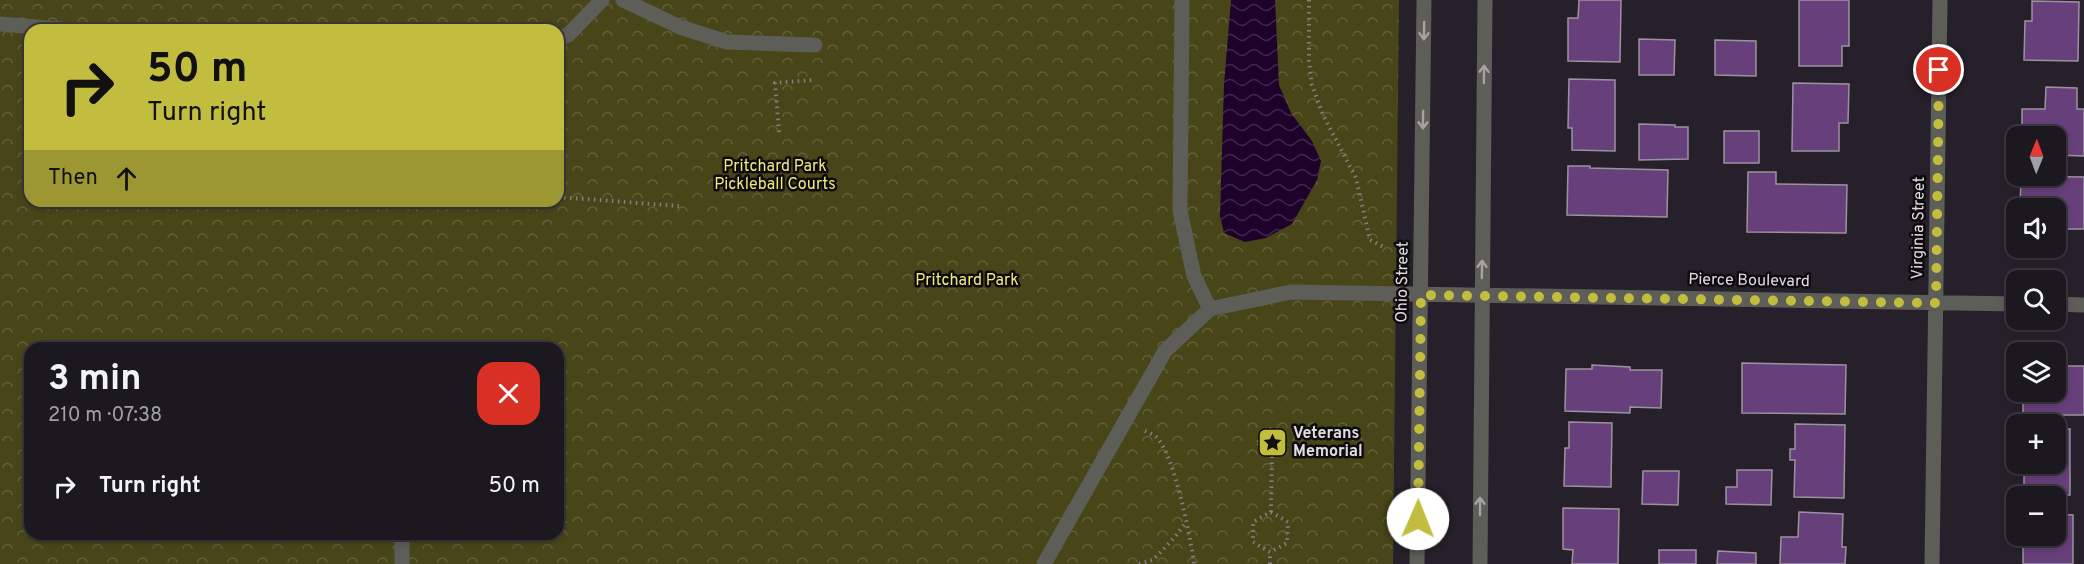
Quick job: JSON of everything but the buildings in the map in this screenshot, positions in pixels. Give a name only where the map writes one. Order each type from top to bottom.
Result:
[{"type":"street","points":[[564,37],[603,0]]},
{"type":"street","points":[[623,0],[680,27],[727,42],[815,45]]},
{"type":"street","points":[[1044,564],[1165,351],[1210,309],[1194,276],[1180,211],[1182,0]]},
{"type":"street","name":"Ohio Street","points":[[1417,564],[1424,0]]},
{"type":"street","points":[[1480,564],[1485,0]]},
{"type":"street","name":"Virginia Street","points":[[1932,564],[1940,0]]},
{"type":"street","points":[[0,24],[24,26]]},
{"type":"street","name":"Pierce Boulevard","points":[[1210,309],[1292,292],[2006,304]]},
{"type":"street","points":[[2066,304],[2084,305]]},
{"type":"street","points":[[402,540],[402,564]]},
{"type":"path","points":[[1309,0],[1309,61],[1312,85],[1323,115],[1356,178],[1370,240],[1386,248]]},
{"type":"path","points":[[779,132],[775,83],[814,80]]},
{"type":"path","points":[[564,197],[679,206]]},
{"type":"path","points":[[1125,419],[1157,438],[1169,457],[1194,564]]},
{"type":"path","points":[[1273,429],[1281,431],[1286,442],[1280,453],[1272,455],[1264,453],[1259,441],[1265,431],[1273,429]]},
{"type":"path","points":[[1271,512],[1272,455]]},
{"type":"path","points":[[1270,552],[1287,543],[1288,522],[1271,512]]},
{"type":"path","points":[[1270,552],[1253,542],[1253,522],[1271,512]]},
{"type":"path","points":[[564,521],[568,527]]},
{"type":"path","points":[[1139,564],[1153,560],[1186,522]]},
{"type":"path","points":[[1270,552],[1270,564]]},
{"type":"green space","name":"Pritchard Park","points":[[0,0],[1399,0],[1393,564],[0,564]]},
{"type":"water","points":[[1231,0],[1275,0],[1279,85],[1291,113],[1312,141],[1321,161],[1317,180],[1292,224],[1266,238],[1245,242],[1224,233],[1220,216],[1224,84]]},
{"type":"place","name":"Veterans Memorial","points":[[1272,443]]},
{"type":"route","points":[[1418,519],[1421,295],[1936,303],[1939,70]]},
{"type":"park label","name":"Pritchard Park Pickleball Courts","points":[[775,176]]}]
